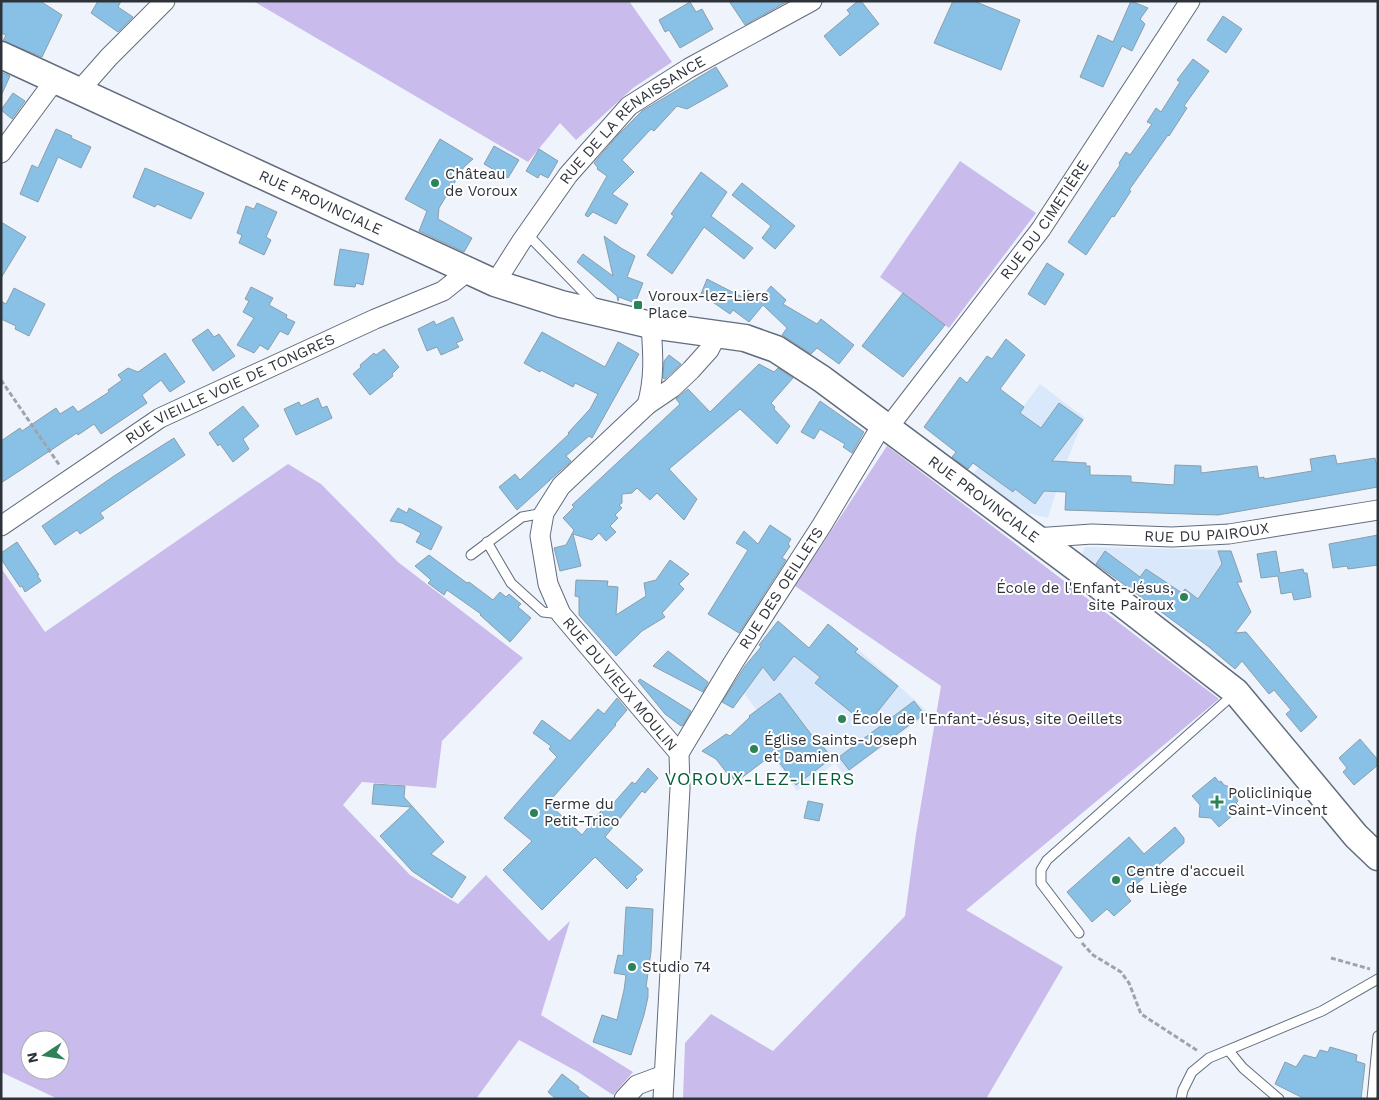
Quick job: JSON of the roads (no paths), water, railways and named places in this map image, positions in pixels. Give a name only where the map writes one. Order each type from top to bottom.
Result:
[{"type":"main road","name":"RUE PROVINCIALE","points":[[1,55],[495,283],[561,304],[651,326],[745,338],[776,349],[822,379],[1134,612],[1236,692],[1356,836],[1378,856]]},
{"type":"street","points":[[79,92],[109,57],[165,1]]},
{"type":"street","name":"RUE DE LA RENAISSANCE","points":[[495,283],[568,175],[629,106],[690,68],[812,1]]},
{"type":"street","name":"RUE DU CIMETIÈRE","points":[[885,427],[1041,229],[1190,1]]},
{"type":"street","points":[[1,153],[55,80]]},
{"type":"street","name":"RUE VIEILLE VOIE DE TONGRES","points":[[1,526],[160,418],[375,319],[443,291],[468,271]]},
{"type":"street","points":[[647,405],[652,388],[653,373],[651,326]]},
{"type":"street","name":"RUE DU VIEUX MOULIN","points":[[663,1099],[680,788],[679,753],[561,614],[548,584],[540,536],[544,513],[561,486],[647,405],[672,388],[691,370],[709,350],[717,334]]},
{"type":"street","name":"RUE DES OEILLETS","points":[[679,753],[742,648],[885,427]]},
{"type":"street","name":"RUE DU PAIROUX","points":[[1035,538],[1092,534],[1172,537],[1229,534],[1378,510]]},
{"type":"street","points":[[624,1099],[637,1085],[664,1074]]},
{"type":"lane","points":[[527,234],[606,315]]},
{"type":"lane","points":[[471,555],[522,517],[544,513]]},
{"type":"lane","points":[[487,542],[511,584],[543,612],[561,614]]},
{"type":"lane","points":[[1079,933],[1041,883],[1041,870],[1047,860],[1236,692]]},
{"type":"lane","points":[[1181,1099],[1183,1090],[1192,1072],[1209,1058],[1322,1011],[1378,979]]},
{"type":"lane","points":[[1372,1099],[1378,1036]]},
{"type":"lane","points":[[1229,1051],[1243,1068],[1279,1099]]},
{"type":"place","name":"Château de Voroux","points":[[435,183]]},
{"type":"place","name":"Voroux-lez-Liers Place","points":[[638,305]]},
{"type":"place","name":"École de l'Enfant-Jésus, site Pairoux","points":[[1184,597]]},
{"type":"place","name":"École de l'Enfant-Jésus, site Oeillets","points":[[842,719]]},
{"type":"place","name":"Église Saints-Joseph et Damien","points":[[754,749]]},
{"type":"place","name":"Policlinique Saint-Vincent","points":[[1217,802]]},
{"type":"place","name":"Ferme du Petit-Trico","points":[[534,813]]},
{"type":"place","name":"Centre d'accueil de Liège","points":[[1116,880]]},
{"type":"place","name":"Studio 74","points":[[632,967]]},
{"type":"district","name":"VOROUX-LEZ-LIERS","points":[[760,779]]}]
